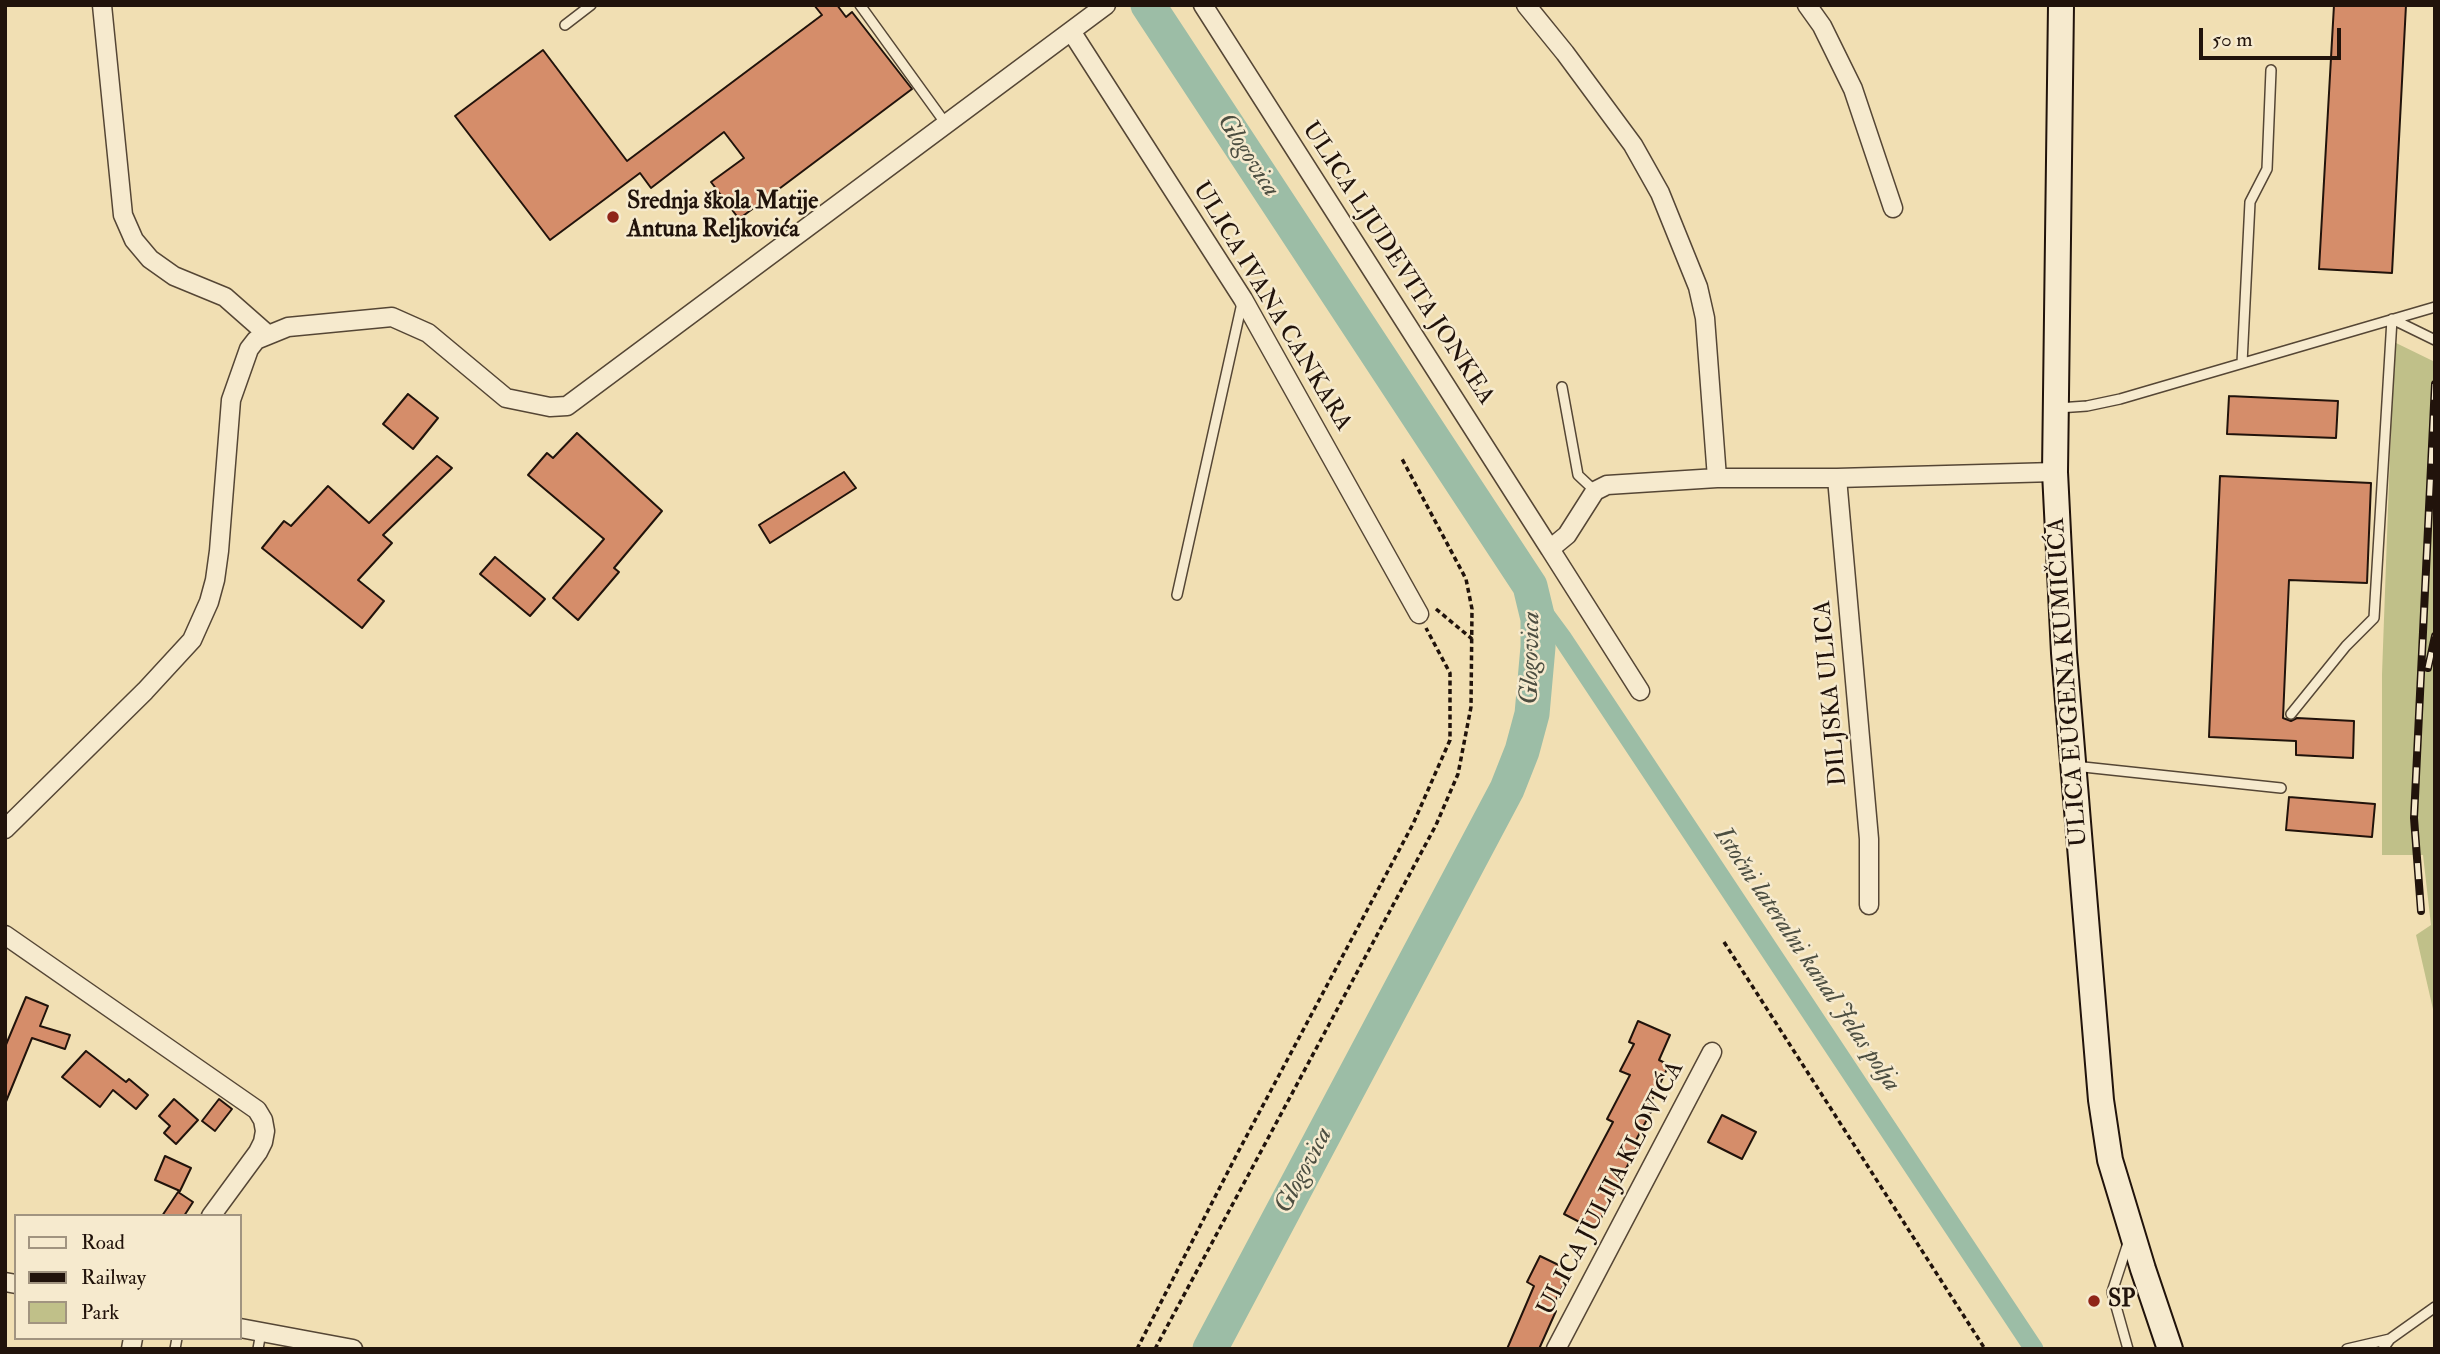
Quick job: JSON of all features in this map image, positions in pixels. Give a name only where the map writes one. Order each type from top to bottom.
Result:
[{"type":"main road","name":"ULICA EUGENA KUMIČIĆA","points":[[2061,5],[2055,472],[2073,766],[2101,1100],[2110,1160],[2170,1349]]},
{"type":"street","points":[[102,5],[123,215],[134,240],[150,259],[174,276],[225,297],[267,334]]},
{"type":"street","points":[[5,829],[145,691],[191,640],[209,601],[215,580],[231,400],[249,349],[256,340],[288,327],[392,317],[428,333],[506,398],[550,407],[567,406],[1106,5]]},
{"type":"street","name":"ULICA LJUDEVITA JONKEA","points":[[1203,5],[1640,691]]},
{"type":"street","points":[[1526,5],[1633,145],[1660,193],[1698,287],[1705,318],[1717,478]]},
{"type":"street","points":[[1807,5],[1822,26],[1853,89],[1893,208]]},
{"type":"street","name":"ULICA IVANA CANKARA","points":[[1070,31],[1243,299],[1419,614]]},
{"type":"street","points":[[1550,549],[1567,535],[1595,491],[1607,485],[1717,478],[1837,478],[2055,472]]},
{"type":"street","name":"DILJSKA ULICA","points":[[1837,478],[1869,839],[1870,905]]},
{"type":"street","points":[[5,935],[257,1110],[263,1120],[263,1142],[212,1214]]},
{"type":"street","name":"ULICA JULIJA KLOVIĆA","points":[[1556,1349],[1712,1052]]},
{"type":"street","points":[[242,1329],[259,1340],[353,1349]]},
{"type":"lane","points":[[565,25],[591,5]]},
{"type":"lane","points":[[860,5],[946,124]]},
{"type":"lane","points":[[2242,363],[2250,202],[2267,169],[2271,70]]},
{"type":"lane","points":[[1177,595],[1243,299]]},
{"type":"lane","points":[[2057,408],[2087,406],[2120,399],[2435,307]]},
{"type":"lane","points":[[2392,320],[2435,340]]},
{"type":"lane","points":[[2291,714],[2346,646],[2374,618],[2392,320]]},
{"type":"lane","points":[[1562,387],[1578,475],[1595,491]]},
{"type":"lane","points":[[2073,766],[2281,788]]},
{"type":"lane","points":[[2128,1349],[2112,1292],[2131,1231]]},
{"type":"lane","points":[[2347,1349],[2390,1339],[2435,1307]]},
{"type":"lane","points":[[2384,1349],[2390,1339]]},
{"type":"path","points":[[1155,1349],[1436,825],[1458,774],[1471,707],[1472,610],[1466,579],[1401,457]]},
{"type":"path","points":[[1137,1349],[1237,1154],[1413,824],[1450,740],[1450,673],[1419,614]]},
{"type":"path","points":[[1724,942],[1985,1349]]},
{"type":"green space","points":[[2394,342],[2435,362],[2435,1018],[2416,935],[2431,925],[2423,855],[2382,855],[2382,674]]},
{"type":"building","points":[[814,5],[837,5],[846,17],[852,12],[912,89],[739,219],[711,182],[744,158],[724,132],[651,188],[640,173],[550,240],[455,116],[543,50],[627,161],[822,15]]},
{"type":"building","points":[[2334,5],[2406,5],[2392,273],[2319,269]]},
{"type":"building","points":[[408,394],[438,418],[413,449],[383,424]]},
{"type":"building","points":[[2229,396],[2338,401],[2336,438],[2227,434]]},
{"type":"building","points":[[577,433],[662,511],[614,568],[619,572],[578,620],[553,598],[604,539],[528,475],[547,453],[553,458]]},
{"type":"building","points":[[437,456],[452,468],[383,535],[392,543],[358,580],[384,601],[362,628],[262,548],[284,521],[291,526],[328,486],[369,523]]},
{"type":"building","points":[[844,472],[856,488],[770,543],[759,525]]},
{"type":"building","points":[[2220,476],[2371,483],[2367,583],[2289,580],[2283,718],[2291,721],[2297,718],[2354,721],[2353,758],[2296,755],[2296,741],[2209,737]]},
{"type":"building","points":[[495,557],[545,599],[530,616],[480,574]]},
{"type":"building","points":[[2289,797],[2375,804],[2372,837],[2286,830]]},
{"type":"building","points":[[26,997],[48,1006],[40,1026],[70,1035],[65,1049],[32,1038],[5,1104],[5,1047]]},
{"type":"building","points":[[1638,1021],[1670,1035],[1659,1060],[1669,1065],[1649,1106],[1653,1108],[1634,1144],[1638,1145],[1595,1230],[1564,1214],[1613,1122],[1607,1119],[1630,1075],[1620,1071],[1634,1044],[1629,1042]]},
{"type":"building","points":[[86,1051],[126,1082],[129,1079],[148,1095],[136,1109],[113,1090],[100,1107],[62,1077]]},
{"type":"building","points":[[174,1099],[198,1120],[176,1144],[164,1133],[170,1126],[159,1116]]},
{"type":"building","points":[[219,1099],[232,1109],[215,1131],[202,1121]]},
{"type":"building","points":[[1722,1115],[1756,1132],[1742,1159],[1708,1142]]},
{"type":"building","points":[[165,1156],[191,1168],[180,1191],[155,1180]]},
{"type":"building","points":[[178,1192],[193,1202],[185,1214],[163,1214]]},
{"type":"building","points":[[1540,1256],[1571,1271],[1551,1309],[1556,1311],[1539,1349],[1507,1349],[1534,1286],[1527,1282]]},
{"type":"waterway","name":"Glogovica","points":[[1148,5],[1530,586],[1538,619],[1532,714],[1522,751],[1507,789],[1210,1349]]},
{"type":"waterway","name":"Istočni lateralni kanal Jelas polja","points":[[1535,601],[1563,639],[2034,1349]]},
{"type":"railway","points":[[2421,911],[2414,818],[2435,384]]},
{"type":"railway","points":[[2428,668],[2435,636]]},
{"type":"place","name":"Srednja škola Matije Antuna Reljkovića","points":[[613,217]]},
{"type":"place","name":"SP","points":[[2094,1301]]}]
